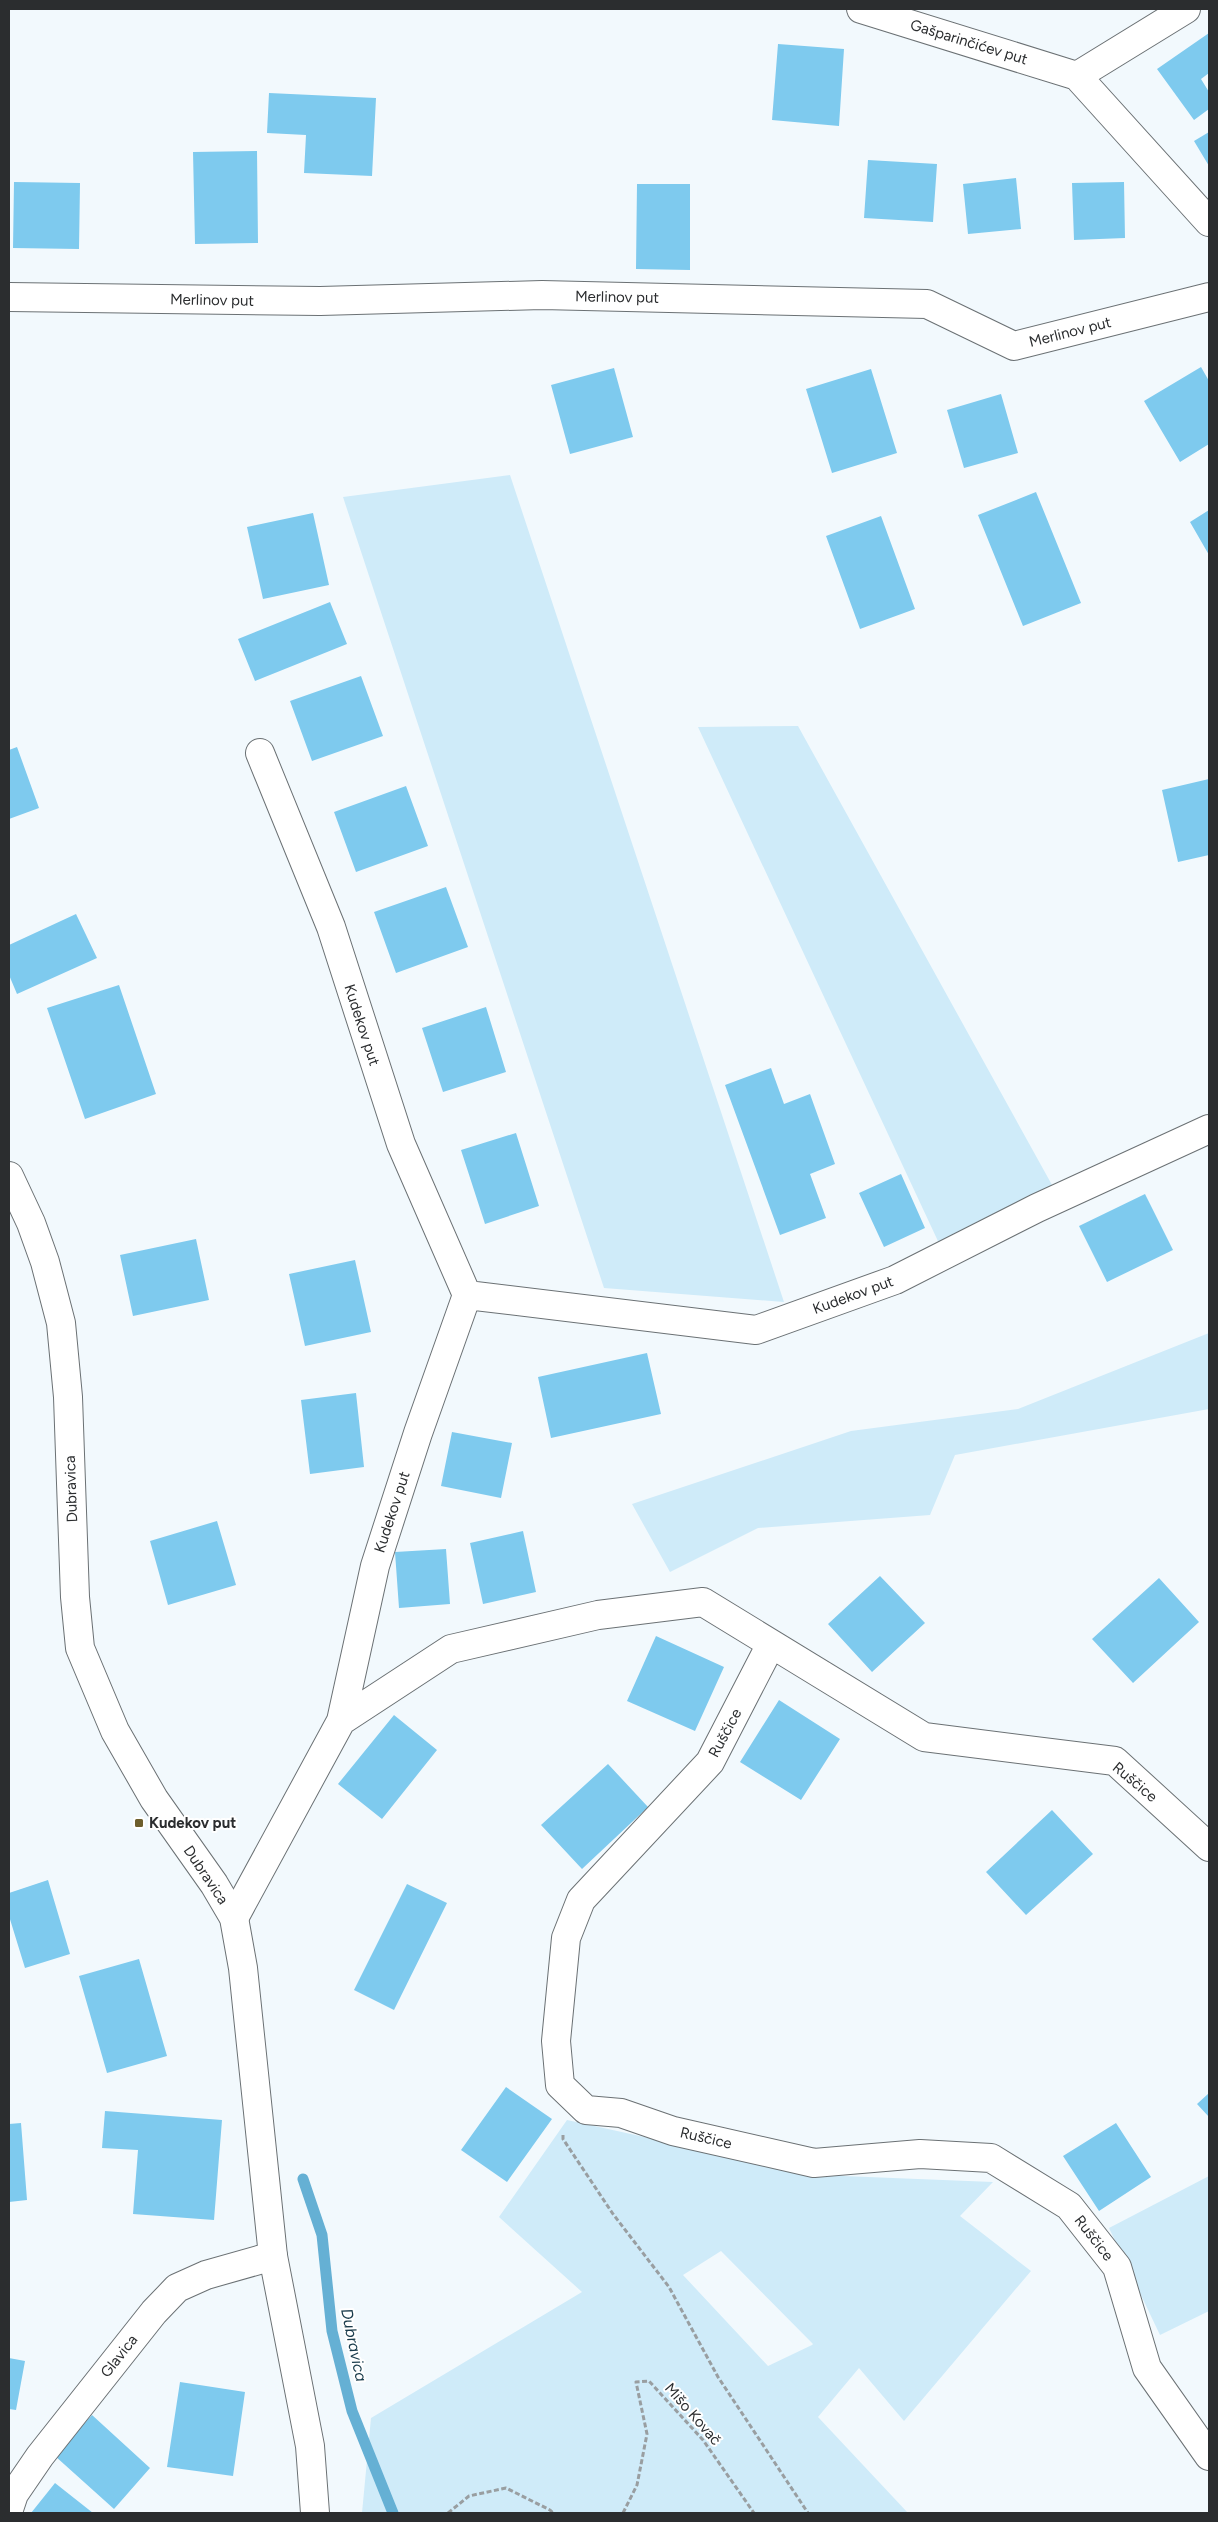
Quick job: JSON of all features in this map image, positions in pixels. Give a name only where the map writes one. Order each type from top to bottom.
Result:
[{"type":"street","name":"Gašparinčićev put","points":[[861,9],[1077,76]]},
{"type":"street","points":[[1186,9],[1077,76],[1209,222]]},
{"type":"street","name":"Merlinov put","points":[[9,297],[320,302],[542,295],[928,304],[1014,346],[1209,298]]},
{"type":"street","name":"Kudekov put","points":[[234,1918],[341,1721],[375,1566],[418,1433],[467,1295],[401,1144],[330,927],[260,753]]},
{"type":"street","name":"Kudekov put","points":[[467,1295],[756,1330],[895,1280],[1037,1208],[1209,1129]]},
{"type":"street","name":"Dubravica","points":[[9,1176],[31,1223],[45,1262],[61,1323],[68,1397],[75,1597],[80,1648],[114,1731],[154,1799],[214,1884],[234,1918],[243,1968],[273,2256],[310,2446],[315,2513]]},
{"type":"street","name":"Ruščice","points":[[341,1721],[451,1649],[598,1615],[703,1602],[924,1737],[1115,1761],[1209,1848]]},
{"type":"street","name":"Ruščice","points":[[771,1644],[710,1762],[581,1900],[566,1938],[556,2041],[560,2085],[586,2110],[621,2113],[673,2131],[814,2162],[920,2154],[991,2158],[1069,2206],[1117,2267],[1147,2368],[1209,2456]]},
{"type":"street","name":"Glavica","points":[[11,2499],[40,2456],[148,2319],[178,2288],[206,2275],[273,2256]]},
{"type":"path","points":[[560,2085],[563,2139],[613,2214],[669,2287],[718,2377],[808,2513]]},
{"type":"path","name":"Mišo Kovač","points":[[623,2513],[637,2485],[648,2434],[636,2382],[649,2381],[703,2440],[754,2513]]},
{"type":"path","points":[[448,2513],[469,2496],[506,2488],[554,2513]]},
{"type":"shaded area","points":[[510,475],[784,1302],[604,1288],[343,497]]},
{"type":"shaded area","points":[[798,726],[1057,1194],[944,1254],[698,727]]},
{"type":"shaded area","points":[[1209,1333],[1209,1409],[955,1455],[930,1515],[758,1528],[670,1572],[632,1504],[851,1431],[1018,1409]]},
{"type":"shaded area","points":[[567,2120],[818,2175],[993,2182],[960,2216],[1031,2271],[904,2421],[859,2368],[818,2417],[908,2513],[362,2513],[371,2418],[582,2292],[499,2217]],"holes":[[[721,2251],[813,2344],[768,2366],[683,2275]]]},
{"type":"shaded area","points":[[1209,2176],[1209,2311],[1160,2335],[1109,2228]]},
{"type":"building","points":[[1209,33],[1209,73],[1201,79],[1209,92],[1209,109],[1194,120],[1157,69]]},
{"type":"building","points":[[778,44],[844,49],[839,126],[772,120]]},
{"type":"building","points":[[269,93],[376,98],[372,176],[304,173],[306,135],[267,133]]},
{"type":"building","points":[[1209,132],[1209,166],[1194,141]]},
{"type":"building","points":[[257,151],[258,243],[195,244],[193,152]]},
{"type":"building","points":[[868,160],[937,164],[933,222],[864,218]]},
{"type":"building","points":[[1016,178],[1021,229],[968,234],[963,184]]},
{"type":"building","points":[[14,182],[80,183],[79,249],[13,248]]},
{"type":"building","points":[[1124,182],[1125,238],[1074,240],[1072,183]]},
{"type":"building","points":[[637,184],[690,184],[690,270],[636,269]]},
{"type":"building","points":[[1201,367],[1209,381],[1209,444],[1180,462],[1144,401]]},
{"type":"building","points":[[614,368],[633,437],[570,454],[551,385]]},
{"type":"building","points":[[871,369],[897,453],[832,473],[806,389]]},
{"type":"building","points":[[1001,394],[1018,453],[964,468],[947,410]]},
{"type":"building","points":[[1036,492],[1081,603],[1023,626],[978,515]]},
{"type":"building","points":[[1209,510],[1209,555],[1190,522]]},
{"type":"building","points":[[313,513],[329,585],[263,599],[247,527]]},
{"type":"building","points":[[881,516],[915,609],[860,629],[826,536]]},
{"type":"building","points":[[330,602],[347,644],[255,681],[238,639]]},
{"type":"building","points":[[361,676],[383,736],[312,761],[290,701]]},
{"type":"building","points":[[17,747],[39,808],[9,819],[9,750]]},
{"type":"building","points":[[1209,779],[1209,855],[1178,862],[1162,790]]},
{"type":"building","points":[[406,786],[428,846],[356,872],[334,812]]},
{"type":"building","points":[[446,887],[468,947],[396,973],[374,912]]},
{"type":"building","points":[[76,914],[97,958],[17,994],[9,975],[9,945]]},
{"type":"building","points":[[119,985],[156,1094],[85,1119],[47,1008]]},
{"type":"building","points":[[486,1007],[506,1072],[443,1092],[422,1028]]},
{"type":"building","points":[[771,1068],[784,1104],[810,1094],[835,1164],[810,1174],[826,1218],[780,1235],[725,1085]]},
{"type":"building","points":[[516,1133],[539,1206],[485,1224],[461,1150]]},
{"type":"building","points":[[901,1174],[925,1228],[884,1247],[859,1193]]},
{"type":"building","points":[[1145,1194],[1173,1250],[1107,1282],[1079,1226]]},
{"type":"building","points":[[196,1239],[209,1300],[133,1316],[120,1255]]},
{"type":"building","points":[[355,1260],[371,1332],[305,1346],[289,1274]]},
{"type":"building","points":[[647,1353],[661,1414],[551,1438],[538,1377]]},
{"type":"building","points":[[356,1393],[364,1467],[310,1474],[301,1400]]},
{"type":"building","points":[[452,1432],[512,1443],[501,1498],[441,1486]]},
{"type":"building","points":[[217,1521],[236,1585],[168,1605],[150,1541]]},
{"type":"building","points":[[523,1531],[536,1592],[483,1604],[470,1543]]},
{"type":"building","points":[[446,1549],[450,1604],[399,1608],[395,1552]]},
{"type":"building","points":[[880,1576],[925,1623],[872,1672],[828,1624]]},
{"type":"building","points":[[1159,1578],[1199,1622],[1133,1683],[1092,1639]]},
{"type":"building","points":[[656,1636],[724,1667],[695,1731],[627,1701]]},
{"type":"building","points":[[779,1700],[840,1739],[801,1800],[740,1762]]},
{"type":"building","points":[[394,1715],[437,1750],[382,1819],[338,1784]]},
{"type":"building","points":[[608,1764],[648,1807],[582,1869],[541,1825]]},
{"type":"building","points":[[1052,1810],[1093,1854],[1026,1915],[986,1872]]},
{"type":"building","points":[[48,1880],[70,1954],[25,1968],[9,1916],[9,1893]]},
{"type":"building","points":[[407,1884],[447,1903],[394,2010],[354,1990]]},
{"type":"building","points":[[139,1959],[167,2056],[107,2073],[79,1976]]},
{"type":"building","points":[[506,2087],[552,2119],[507,2182],[461,2150]]},
{"type":"building","points":[[1209,2093],[1209,2117],[1197,2104]]},
{"type":"building","points":[[105,2111],[222,2120],[214,2220],[133,2214],[138,2150],[102,2148]]},
{"type":"building","points":[[21,2123],[27,2200],[9,2202],[9,2124]]},
{"type":"building","points":[[1116,2123],[1151,2177],[1099,2211],[1063,2156]]},
{"type":"building","points":[[9,2358],[25,2361],[16,2410],[9,2409]]},
{"type":"building","points":[[180,2382],[245,2392],[233,2476],[167,2467]]},
{"type":"building","points":[[92,2415],[150,2468],[114,2509],[55,2456]]},
{"type":"building","points":[[55,2483],[93,2513],[31,2513]]},
{"type":"waterway","name":"Dubravica","points":[[303,2179],[322,2235],[332,2331],[352,2411],[393,2513]]},
{"type":"place","name":"Kudekov put","points":[[139,1823]]}]
